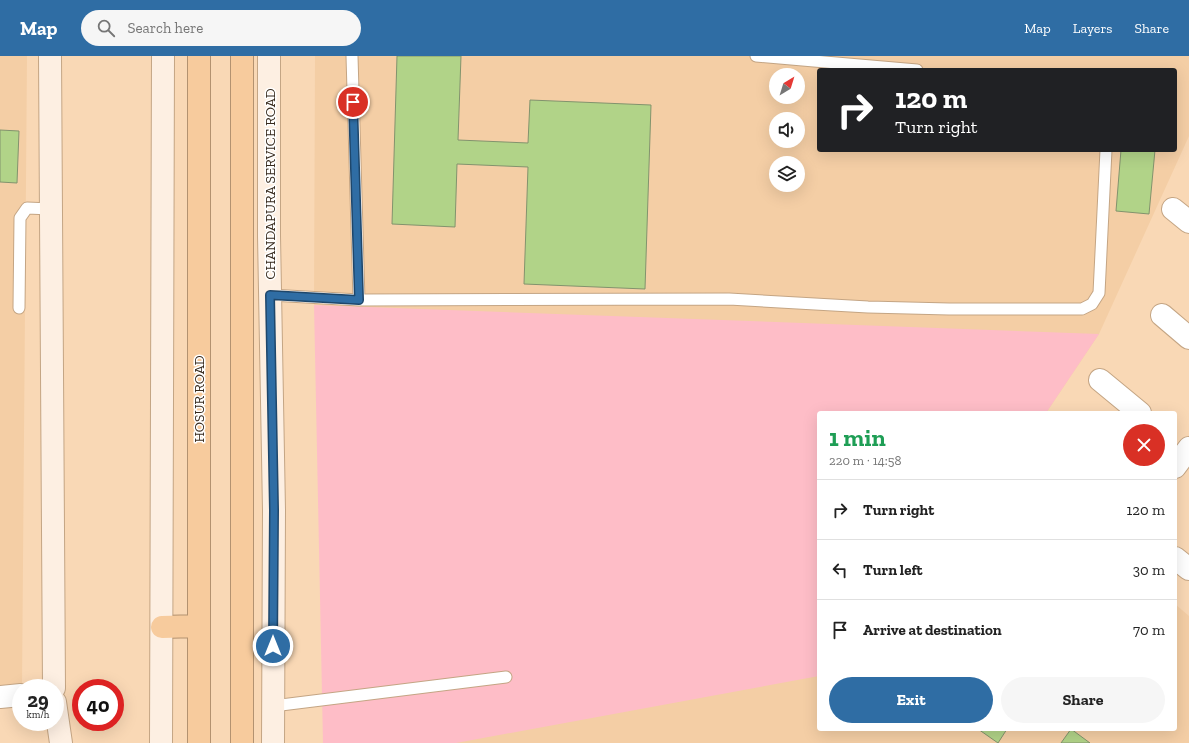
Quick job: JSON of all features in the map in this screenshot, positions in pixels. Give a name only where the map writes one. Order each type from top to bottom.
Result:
[{"type":"highway","name":"HOSUR ROAD","points":[[199,56],[199,743]]},
{"type":"highway","points":[[242,56],[242,743]]},
{"type":"highway","points":[[162,626],[199,626]]},
{"type":"street","points":[[50,56],[54,679]]},
{"type":"street","points":[[161,743],[163,56]]},
{"type":"street","name":"CHANDAPURA SERVICE ROAD","points":[[269,56],[270,295],[274,510],[273,743]]},
{"type":"street","points":[[1162,315],[1189,338]]},
{"type":"street","points":[[1100,380],[1138,411]]},
{"type":"street","points":[[1177,560],[1189,569]]},
{"type":"street","points":[[0,697],[12,696]]},
{"type":"street","points":[[59,731],[61,743]]},
{"type":"lane","points":[[352,56],[359,300]]},
{"type":"lane","points":[[756,56],[894,68]]},
{"type":"lane","points":[[270,295],[359,300],[729,299],[875,307],[1082,309],[1092,304],[1099,293],[1106,152]]},
{"type":"lane","points":[[19,308],[20,218],[27,208],[51,209]]},
{"type":"lane","points":[[273,706],[506,677]]},
{"type":"shaded area","points":[[0,56],[27,56],[22,679],[12,679],[12,689],[0,691]]},
{"type":"shaded area","points":[[315,56],[1189,56],[1189,136],[1099,334],[1047,411],[817,411],[817,731],[1177,731],[1177,606],[1189,616],[1189,743],[324,743],[322,305],[314,305]]},
{"type":"shaded area","points":[[314,305],[1099,334],[1047,411],[817,411],[817,676],[456,743],[323,743]]},
{"type":"building","points":[[397,56],[461,56],[458,140],[528,143],[530,100],[651,105],[645,289],[524,284],[528,167],[457,164],[455,227],[392,224]]},
{"type":"building","points":[[0,130],[19,131],[17,183],[0,182]]},
{"type":"building","points":[[1121,152],[1155,152],[1149,214],[1116,211]]},
{"type":"building","points":[[981,731],[1006,731],[998,743]]},
{"type":"building","points":[[1070,731],[1074,731],[1090,743],[1061,743]]},
{"type":"route","points":[[273,646],[274,510],[270,295],[359,300],[353,102]]}]
